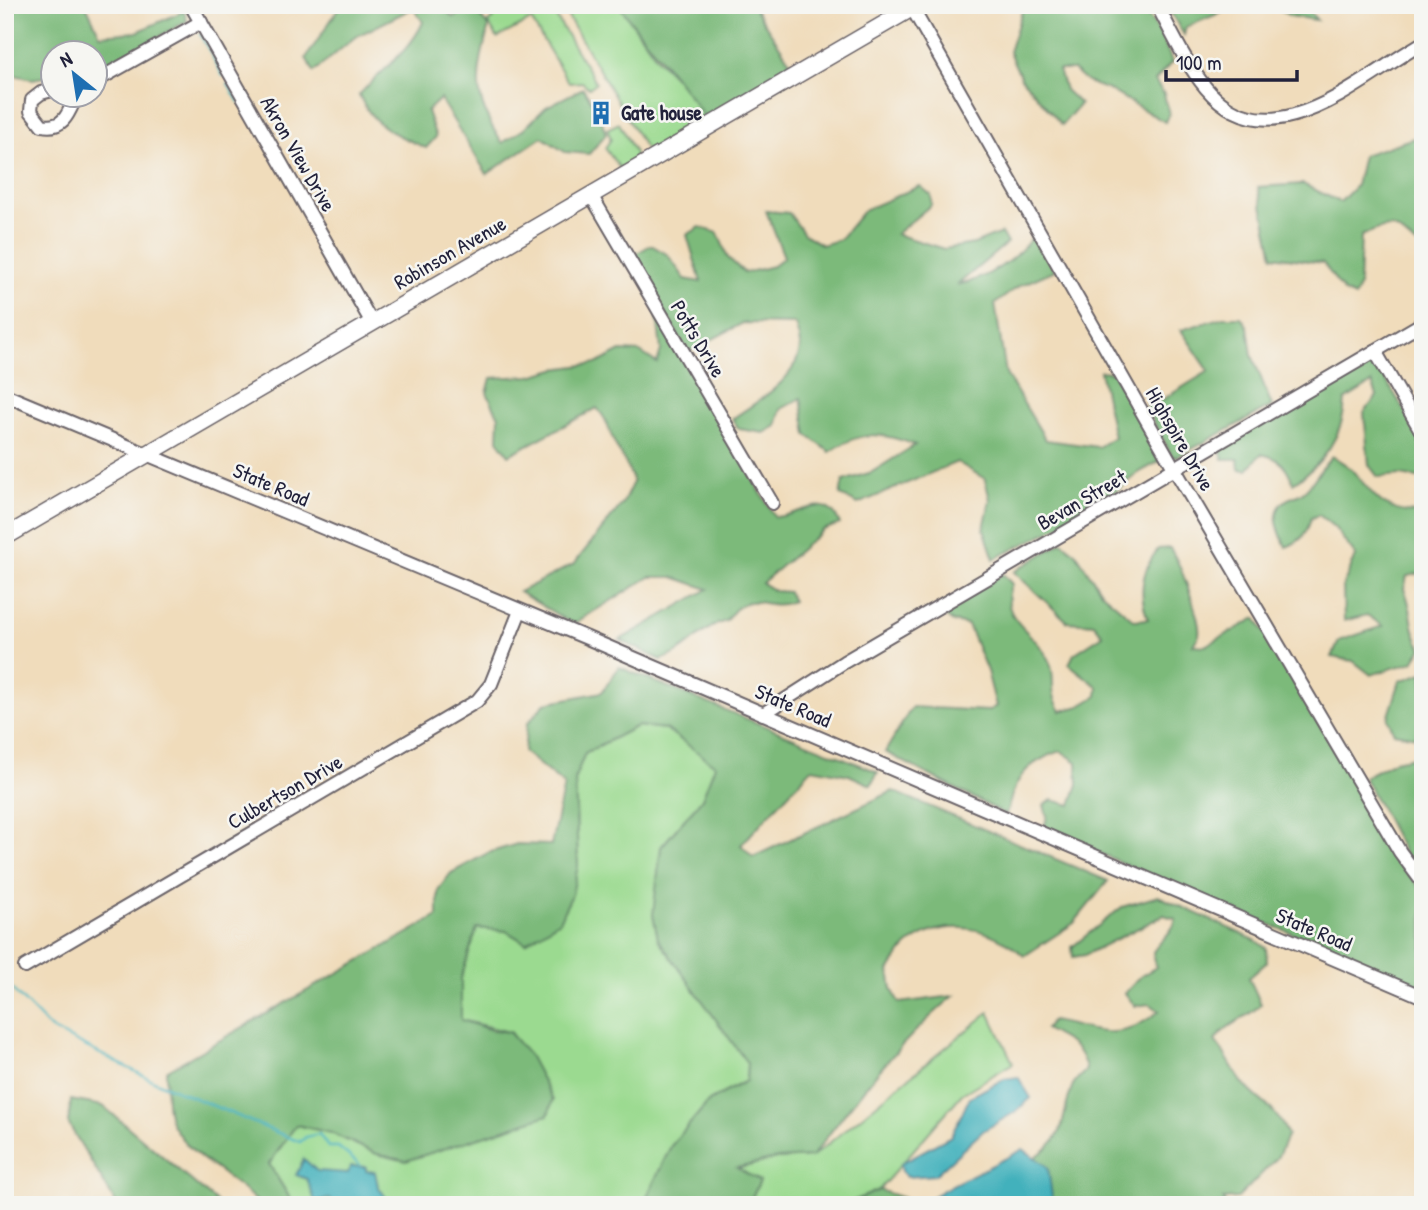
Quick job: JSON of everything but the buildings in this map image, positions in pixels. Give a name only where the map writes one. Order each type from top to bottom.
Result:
[{"type":"main road","name":"Robinson Avenue","points":[[5,537],[914,6]]},
{"type":"street","name":"Akron View Drive","points":[[191,5],[372,323]]},
{"type":"street","points":[[1157,5],[1199,79],[1215,98],[1233,111],[1264,120],[1293,118],[1310,111],[1423,43]]},
{"type":"street","name":"Highspire Drive","points":[[914,6],[1174,468],[1400,852],[1423,883]]},
{"type":"street","points":[[108,74],[201,22]]},
{"type":"street","points":[[38,95],[32,100],[31,111],[42,125],[54,126],[64,122],[70,108]]},
{"type":"street","name":"Potts Drive","points":[[591,195],[772,503]]},
{"type":"street","name":"Bevan Street","points":[[763,714],[844,662],[1423,323]]},
{"type":"street","points":[[1375,351],[1423,434]]},
{"type":"street","name":"State Road","points":[[5,395],[763,714],[1423,997]]},
{"type":"street","name":"Culbertson Drive","points":[[25,967],[477,701],[491,684],[520,611]]},
{"type":"green space","points":[[5,5],[86,5],[100,35],[137,32],[184,11],[187,21],[108,65],[108,38],[38,38],[38,78],[5,73]]},
{"type":"green space","points":[[341,5],[440,5],[453,17],[472,8],[489,26],[481,59],[479,86],[485,112],[502,143],[524,129],[546,107],[583,88],[599,112],[606,134],[589,154],[565,152],[542,137],[487,174],[440,99],[427,111],[436,137],[426,148],[386,129],[371,115],[359,95],[403,52],[423,22],[413,8],[355,37],[314,72],[306,58]]},
{"type":"green space","points":[[476,5],[549,5],[596,83],[589,88],[582,82],[569,83],[531,20],[497,38],[488,22],[493,18],[490,13],[483,16]]},
{"type":"green space","points":[[561,5],[619,5],[659,61],[685,87],[705,119],[650,151],[645,148]]},
{"type":"green space","points":[[619,5],[752,5],[799,75],[710,126]]},
{"type":"green space","points":[[1024,5],[1137,5],[1158,31],[1172,62],[1155,81],[1164,94],[1169,114],[1165,122],[1111,91],[1087,82],[1073,70],[1059,70],[1065,90],[1080,104],[1062,125],[1021,78],[1009,52]]},
{"type":"green space","points":[[1166,5],[1239,5],[1186,27],[1184,35]]},
{"type":"green space","points":[[1271,5],[1304,5],[1317,20],[1290,16]]},
{"type":"green space","points":[[619,123],[635,153],[635,161],[621,170],[605,148],[611,139],[607,129]]},
{"type":"green space","points":[[1423,135],[1423,249],[1391,227],[1361,236],[1359,286],[1355,297],[1344,292],[1323,263],[1273,256],[1258,187],[1303,184],[1340,202],[1356,186],[1363,155]]},
{"type":"green space","points":[[920,186],[931,195],[931,205],[896,234],[944,249],[974,244],[1001,233],[1007,243],[957,285],[999,268],[1033,236],[1055,270],[1019,286],[995,304],[1006,374],[1046,440],[1098,447],[1114,437],[1100,371],[1112,372],[1162,460],[1138,473],[1094,509],[994,559],[984,529],[990,500],[985,479],[957,462],[858,504],[840,495],[843,481],[872,472],[915,445],[871,435],[851,440],[830,452],[807,435],[801,398],[781,409],[776,426],[764,433],[739,429],[732,419],[774,389],[792,369],[800,346],[795,324],[743,323],[688,352],[632,256],[651,245],[668,255],[685,279],[701,282],[687,235],[700,227],[718,233],[728,258],[745,273],[773,266],[784,257],[766,211],[789,213],[804,234],[822,245],[839,240],[864,210]]},
{"type":"green space","points":[[657,315],[775,517],[820,507],[827,508],[840,524],[823,530],[762,583],[775,591],[788,592],[793,601],[783,604],[743,604],[726,621],[661,660],[620,640],[708,589],[673,577],[650,577],[573,624],[519,592],[574,564],[623,503],[633,482],[603,416],[597,408],[509,455],[498,440],[499,417],[487,393],[491,378],[531,376],[555,369],[598,363],[621,351],[640,352],[657,363],[661,350]]},
{"type":"green space","points":[[1223,317],[1241,317],[1248,327],[1252,355],[1272,406],[1177,457],[1172,456],[1148,412],[1147,403],[1160,401],[1209,371],[1181,330]]},
{"type":"green space","points":[[1371,356],[1423,440],[1423,479],[1401,475],[1378,477],[1369,465],[1364,413],[1377,396],[1372,383],[1345,400],[1341,425],[1330,448],[1313,468],[1293,483],[1282,464],[1268,456],[1261,454],[1247,470],[1239,469],[1238,459],[1223,459],[1219,447]]},
{"type":"green space","points":[[1332,456],[1351,469],[1378,499],[1393,509],[1415,513],[1423,526],[1423,573],[1407,576],[1404,589],[1415,634],[1422,648],[1413,662],[1371,675],[1353,661],[1332,657],[1339,641],[1383,626],[1367,615],[1344,621],[1343,585],[1356,556],[1334,527],[1319,515],[1311,518],[1306,533],[1300,539],[1286,547],[1277,523],[1280,506],[1307,488]]},
{"type":"green space","points":[[1062,542],[1076,553],[1102,593],[1134,620],[1148,619],[1143,600],[1143,582],[1148,565],[1158,549],[1170,548],[1194,604],[1199,635],[1193,645],[1205,646],[1256,618],[1409,875],[1423,891],[1423,986],[1194,894],[1044,829],[1047,816],[1044,805],[1052,800],[1071,805],[1078,784],[1077,762],[1061,751],[1038,761],[1023,774],[1013,791],[1006,815],[885,752],[912,707],[988,711],[996,706],[987,671],[968,625],[953,622],[943,614],[948,607],[1003,574],[1012,584],[1009,597],[1014,617],[1037,642],[1050,663],[1054,696],[1061,711],[1080,706],[1097,696],[1098,687],[1069,664],[1074,654],[1103,635],[1094,624],[1068,622],[1014,572]]},
{"type":"green space","points":[[619,667],[878,772],[871,785],[849,775],[812,768],[741,845],[753,857],[893,791],[1108,881],[1074,923],[1024,956],[998,938],[968,929],[938,930],[909,944],[889,971],[892,989],[899,1003],[954,996],[896,1052],[812,1157],[776,1159],[737,1168],[760,1181],[748,1205],[643,1205],[671,1146],[709,1101],[746,1081],[747,1063],[658,939],[653,915],[661,847],[702,799],[715,765],[666,729],[637,726],[585,753],[575,778],[578,866],[572,895],[559,921],[526,943],[506,931],[477,928],[461,978],[461,1020],[492,1030],[509,1032],[529,1055],[553,1100],[548,1115],[406,1161],[377,1154],[331,1133],[296,1125],[269,1164],[294,1205],[260,1205],[201,1158],[180,1137],[168,1112],[166,1071],[438,916],[438,890],[451,873],[488,853],[517,844],[551,845],[564,785],[524,752],[527,724],[545,703],[602,692]]},
{"type":"green space","points":[[1423,673],[1423,738],[1394,733],[1388,719],[1400,681]]},
{"type":"green space","points":[[637,726],[666,729],[716,765],[702,799],[661,847],[747,1063],[746,1081],[709,1101],[671,1146],[643,1205],[294,1205],[269,1164],[296,1125],[331,1133],[377,1154],[552,1100],[510,1032],[461,1020],[461,978],[477,928],[506,931],[526,943],[578,866],[575,778],[585,753]]},
{"type":"green space","points":[[1414,757],[1423,761],[1423,829],[1419,833],[1423,844],[1423,865],[1418,869],[1404,853],[1364,777],[1394,761]]},
{"type":"green space","points":[[1158,896],[1255,940],[1266,948],[1267,962],[1249,978],[1261,1004],[1225,1030],[1215,1041],[1242,1082],[1272,1110],[1288,1135],[1277,1158],[1238,1198],[1223,1199],[1226,1205],[1051,1205],[1035,1157],[1053,1142],[1058,1134],[1072,1087],[1086,1070],[1076,1049],[1045,1029],[1052,1021],[1096,1031],[1119,1031],[1144,1022],[1159,1011],[1150,1004],[1135,1006],[1125,993],[1141,976],[1156,967],[1153,952],[1172,929],[1176,919],[1164,915],[1085,955],[1073,957],[1072,947],[1122,907]]},
{"type":"green space","points":[[989,1012],[1013,1063],[962,1094],[879,1190],[845,1205],[748,1205],[759,1181],[736,1169],[776,1159],[812,1157]]},
{"type":"green space","points":[[71,1100],[103,1106],[220,1205],[117,1205],[68,1123]]},
{"type":"green space","points":[[879,1190],[904,1198],[907,1205],[845,1205]]},
{"type":"water","points":[[1018,1077],[1031,1098],[1015,1112],[983,1131],[935,1175],[907,1177],[902,1172],[901,1163],[951,1136],[970,1097],[1004,1079]]},
{"type":"water","points":[[1023,1149],[1048,1167],[1053,1205],[920,1205],[945,1189]]},
{"type":"water","points":[[304,1159],[317,1171],[348,1173],[351,1166],[366,1167],[366,1171],[375,1172],[378,1186],[391,1205],[336,1205],[330,1199],[315,1201],[307,1179],[296,1175]]},
{"type":"waterway","points":[[200,34],[223,76]]},
{"type":"waterway","points":[[228,84],[239,102]]},
{"type":"waterway","points":[[336,271],[357,314]]},
{"type":"waterway","points":[[5,982],[51,1029],[154,1081],[300,1142],[306,1137],[319,1134],[328,1147],[338,1147],[360,1165]]},
{"type":"place","name":"Gate house","points":[[601,113]]}]
